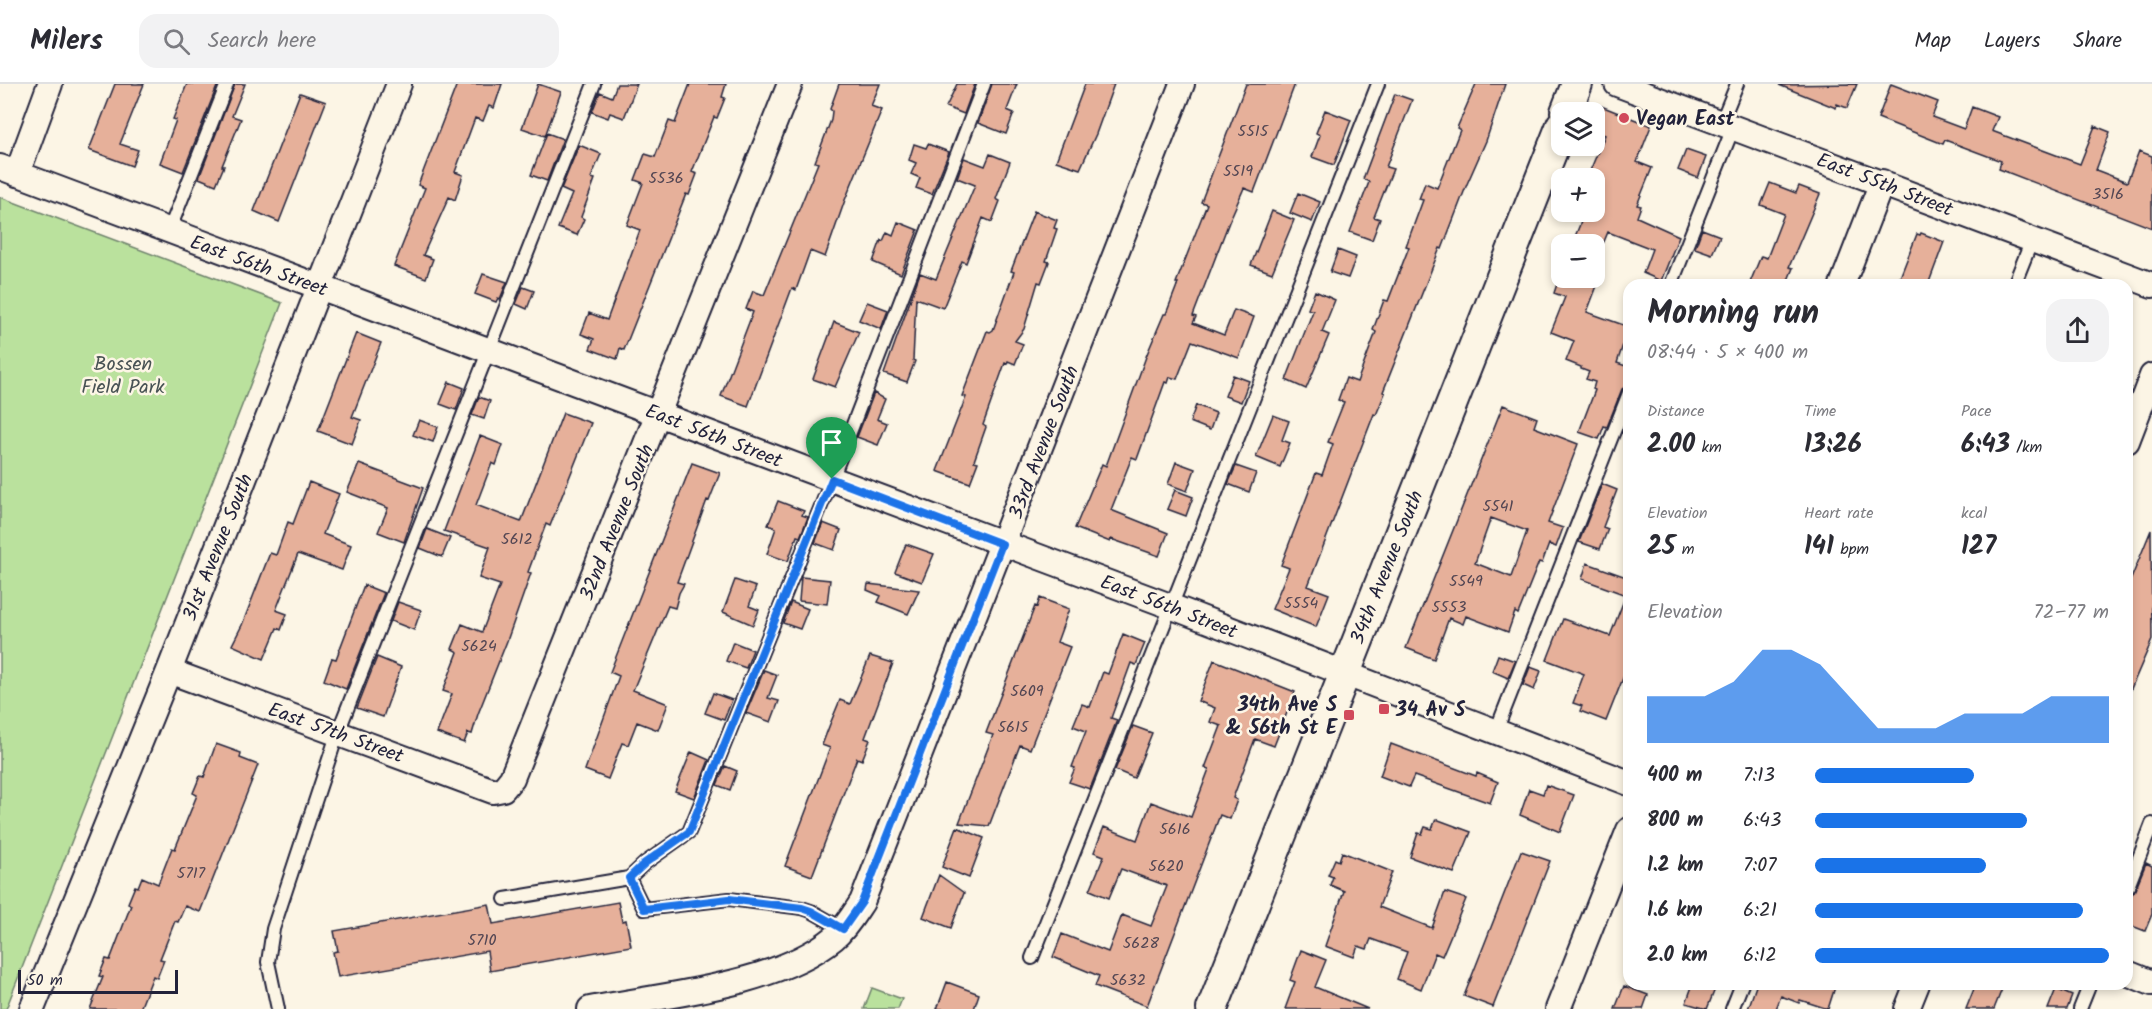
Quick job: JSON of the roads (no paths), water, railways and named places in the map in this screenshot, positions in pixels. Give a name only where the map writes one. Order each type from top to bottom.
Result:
[{"type":"street","points":[[8,170],[50,84]]},
{"type":"street","name":"31st Avenue South","points":[[32,1009],[169,671],[399,84]]},
{"type":"street","name":"32nd Avenue South","points":[[503,789],[512,778],[790,84]]},
{"type":"street","name":"33rd Avenue South","points":[[590,1009],[729,983],[779,969],[807,957],[843,929],[862,902],[1182,84]]},
{"type":"street","points":[[1570,102],[1577,84]]},
{"type":"street","name":"East 55th Street","points":[[1617,84],[2152,285]]},
{"type":"street","name":"34th Avenue South","points":[[1212,1009],[1551,152]]},
{"type":"street","name":"East 56th Street","points":[[8,170],[1170,606],[1623,781]]},
{"type":"street","points":[[1844,279],[1882,183]]},
{"type":"street","points":[[2133,425],[2152,376]]},
{"type":"street","name":"East 57th Street","points":[[169,671],[493,791],[503,789]]},
{"type":"street","points":[[1558,1009],[1623,845]]},
{"type":"street","points":[[2133,975],[2152,983]]},
{"type":"street","points":[[1907,1009],[1915,990]]},
{"type":"lane","points":[[169,231],[226,84]]},
{"type":"lane","points":[[278,1009],[267,962],[273,929],[338,732],[594,84]]},
{"type":"lane","points":[[505,899],[629,878],[645,863],[689,832],[832,479],[984,84]]},
{"type":"lane","points":[[1032,958],[1378,84]]},
{"type":"lane","points":[[1673,279],[1727,126],[1737,84]]},
{"type":"lane","points":[[2016,279],[2032,240]]},
{"type":"lane","points":[[1496,731],[1623,408]]},
{"type":"lane","points":[[2133,873],[2152,824]]},
{"type":"lane","points":[[629,878],[644,909],[729,899],[802,908],[843,929]]},
{"type":"lane","points":[[1732,1009],[1740,990]]},
{"type":"lane","points":[[2080,1009],[2088,990]]},
{"type":"place","name":"Vegan East","points":[[1624,118]]},
{"type":"place","name":"34 Av S","points":[[1384,709]]},
{"type":"place","name":"34th Ave S & 56th St E","points":[[1349,715]]},
{"type":"park label","name":"Bossen Field Park","points":[[123,374]]}]
